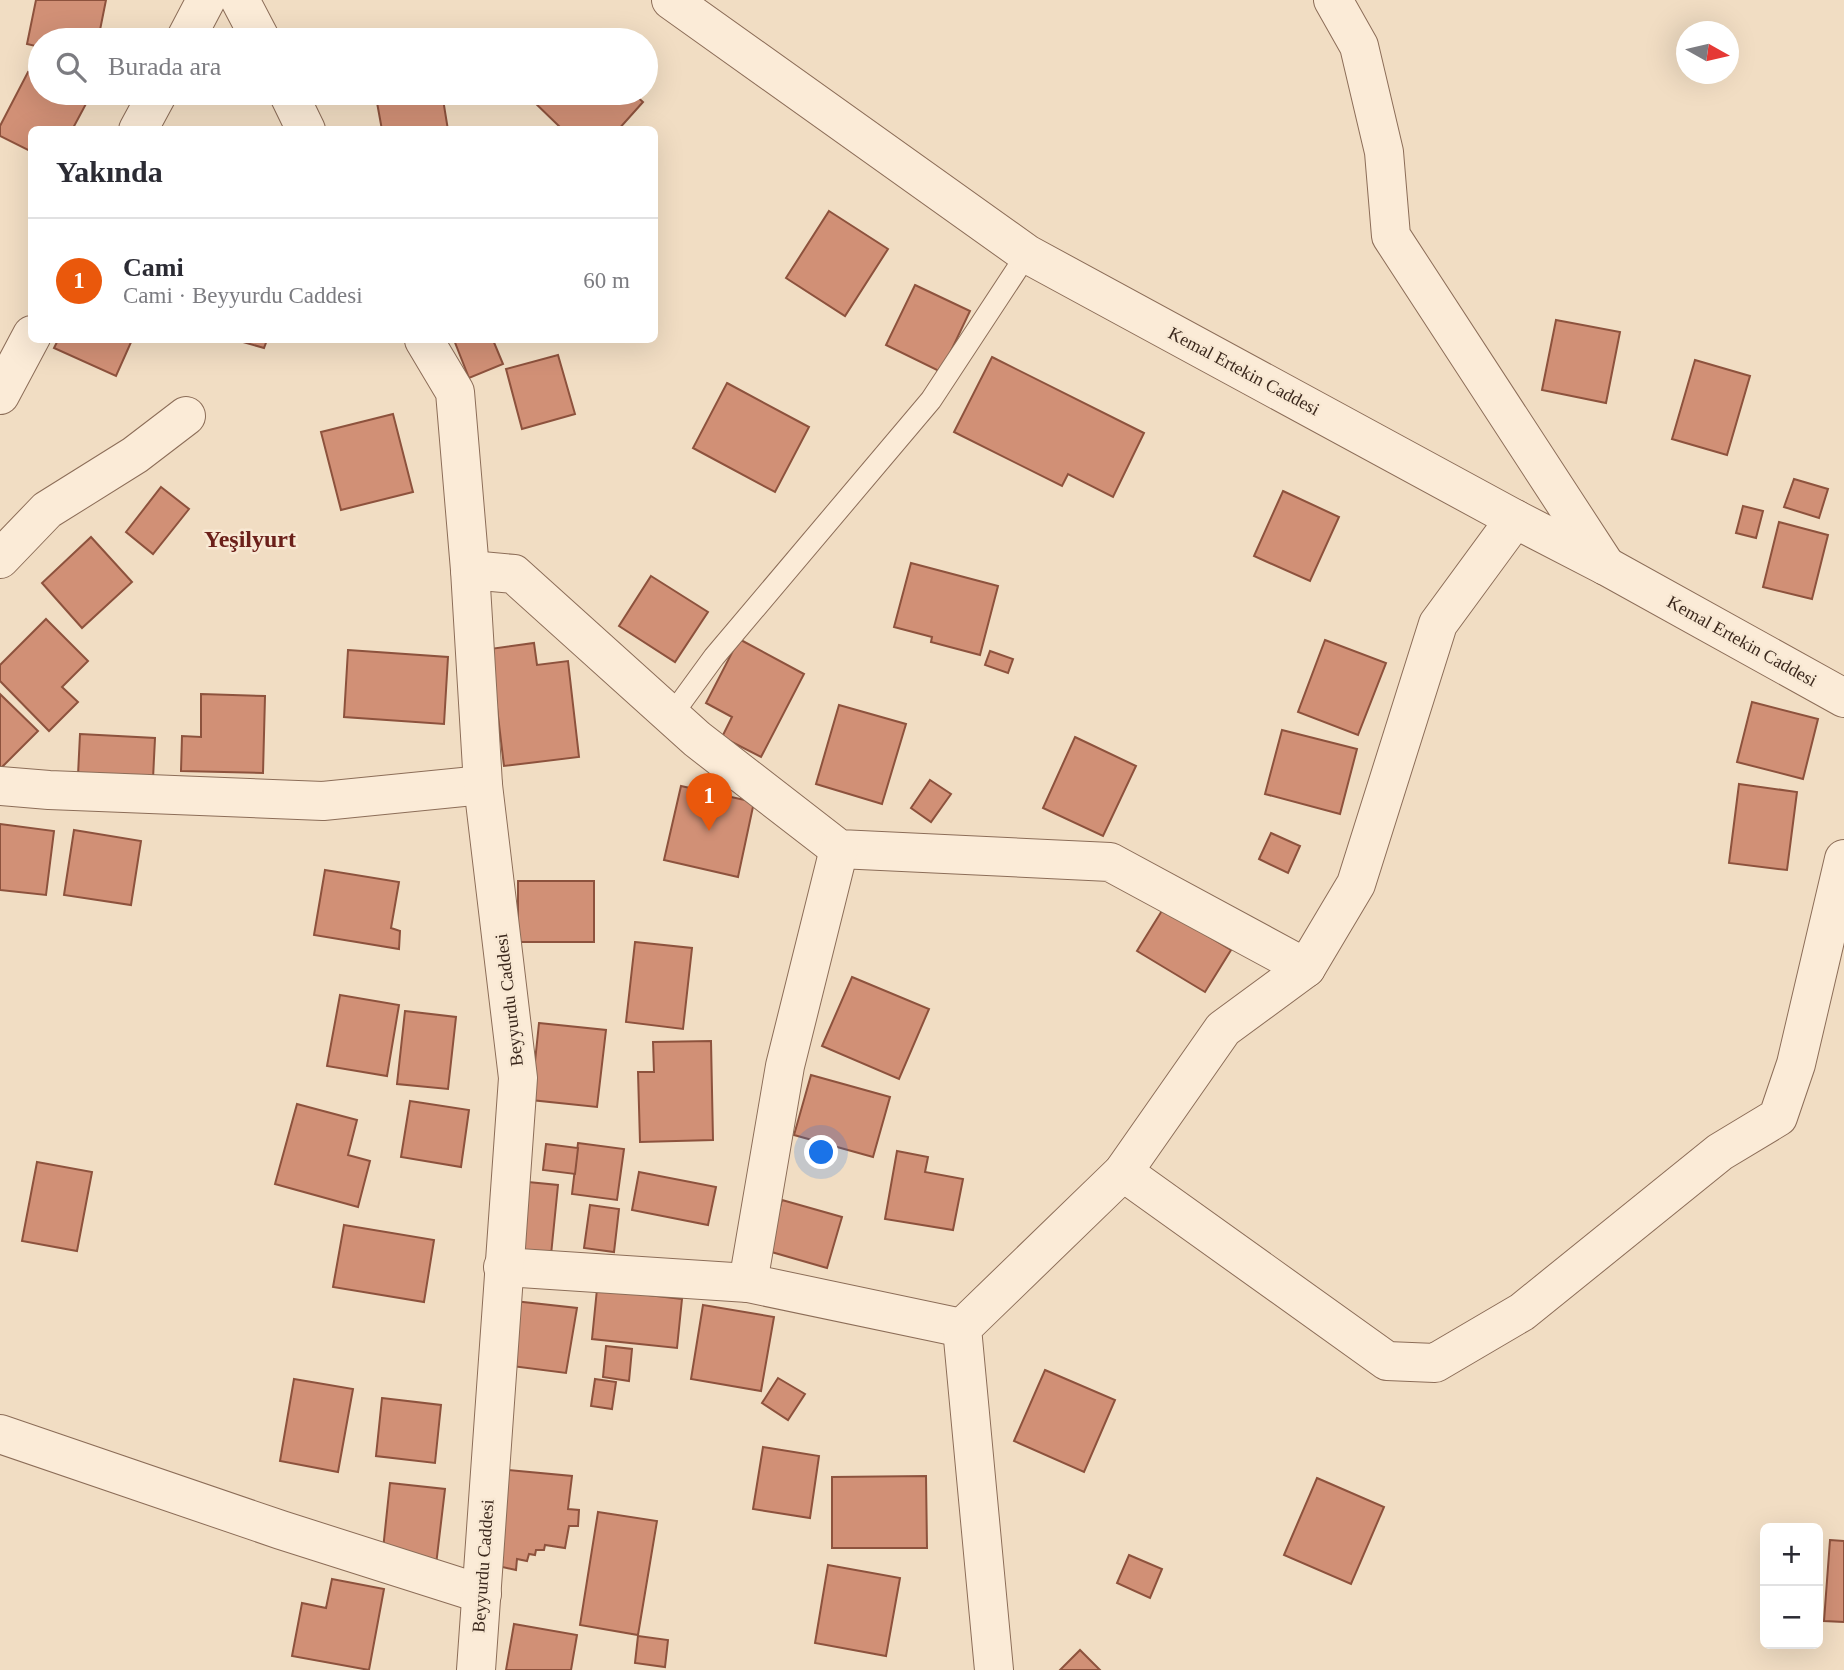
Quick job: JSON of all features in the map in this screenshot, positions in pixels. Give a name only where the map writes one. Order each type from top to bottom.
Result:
[{"type":"street","points":[[191,28],[206,0]]},
{"type":"street","points":[[240,0],[255,28]]},
{"type":"street","name":"Kemal Ertekin Caddesi","points":[[671,0],[1027,254],[1515,519],[1606,565],[1844,698]]},
{"type":"street","points":[[1333,0],[1359,46],[1384,152],[1391,236],[1606,565]]},
{"type":"street","points":[[140,126],[152,105]]},
{"type":"street","points":[[294,105],[304,126]]},
{"type":"street","points":[[0,395],[28,342]]},
{"type":"street","name":"Beyyurdu Caddesi","points":[[426,343],[455,392],[470,570],[483,785],[518,1078],[476,1670]]},
{"type":"street","points":[[0,559],[47,510],[135,455],[186,416]]},
{"type":"street","points":[[962,1328],[1124,1172],[1223,1029],[1306,968],[1356,884],[1438,624],[1515,519]]},
{"type":"street","points":[[470,570],[514,574],[697,739],[839,849],[1110,862],[1306,968]]},
{"type":"street","points":[[0,786],[323,801],[483,785]]},
{"type":"street","points":[[748,1283],[785,1066],[839,849]]},
{"type":"street","points":[[1124,1172],[1387,1361],[1435,1363],[1522,1312],[1720,1152],[1778,1117],[1796,1064],[1844,859]]},
{"type":"street","points":[[503,1267],[748,1283],[962,1328]]},
{"type":"street","points":[[962,1328],[994,1670]]},
{"type":"street","points":[[0,1434],[281,1530],[482,1594]]},
{"type":"lane","points":[[671,716],[714,657],[931,400],[1027,254]]},
{"type":"building","points":[[36,0],[106,0],[100,28],[30,28]]},
{"type":"building","points":[[28,72],[28,105],[85,105],[74,126],[28,126],[28,150],[0,136],[0,126]]},
{"type":"building","points":[[377,105],[444,105],[447,126],[381,126]]},
{"type":"building","points":[[537,105],[640,105],[622,126],[559,126]]},
{"type":"building","points":[[829,211],[888,249],[845,316],[786,278]]},
{"type":"building","points":[[915,285],[970,311],[941,372],[886,345]]},
{"type":"building","points":[[1556,320],[1620,332],[1606,403],[1542,390]]},
{"type":"building","points":[[56,343],[131,343],[116,376],[54,348]]},
{"type":"building","points":[[246,343],[266,343],[264,348]]},
{"type":"building","points":[[455,343],[494,343],[503,364],[469,378]]},
{"type":"building","points":[[558,355],[575,414],[522,429],[506,369]]},
{"type":"building","points":[[992,357],[1144,433],[1113,497],[1068,474],[1062,486],[954,432]]},
{"type":"building","points":[[1695,360],[1750,376],[1727,455],[1672,439]]},
{"type":"building","points":[[727,383],[809,427],[775,492],[693,448]]},
{"type":"building","points":[[393,414],[413,492],[341,510],[321,432]]},
{"type":"building","points":[[1794,479],[1828,489],[1819,518],[1784,507]]},
{"type":"building","points":[[161,487],[189,509],[153,554],[126,532]]},
{"type":"building","points":[[1283,491],[1339,517],[1310,581],[1254,556]]},
{"type":"building","points":[[1743,506],[1763,511],[1756,538],[1736,533]]},
{"type":"building","points":[[1779,522],[1828,535],[1812,599],[1763,587]]},
{"type":"building","points":[[91,537],[132,582],[82,628],[42,583]]},
{"type":"building","points":[[911,563],[998,586],[980,655],[931,642],[932,637],[894,627]]},
{"type":"building","points":[[651,576],[708,612],[675,662],[619,626]]},
{"type":"building","points":[[46,619],[88,661],[62,687],[78,702],[49,731],[0,681],[0,665]]},
{"type":"building","points":[[739,639],[804,674],[761,757],[722,737],[732,717],[706,703]]},
{"type":"building","points":[[1325,640],[1386,663],[1358,735],[1298,712]]},
{"type":"building","points":[[534,643],[537,665],[568,661],[579,757],[504,766],[490,649]]},
{"type":"building","points":[[348,650],[448,657],[444,724],[344,717]]},
{"type":"building","points":[[990,651],[1013,659],[1008,673],[985,665]]},
{"type":"building","points":[[0,694],[38,731],[0,769]]},
{"type":"building","points":[[201,694],[265,696],[263,773],[181,771],[182,736],[201,737]]},
{"type":"building","points":[[1752,702],[1818,719],[1803,779],[1737,762]]},
{"type":"building","points":[[839,705],[906,724],[882,804],[816,784]]},
{"type":"building","points":[[1282,730],[1357,749],[1340,814],[1265,794]]},
{"type":"building","points":[[80,734],[155,738],[153,779],[78,775]]},
{"type":"building","points":[[1075,737],[1136,766],[1103,836],[1043,808]]},
{"type":"building","points":[[930,780],[951,794],[931,822],[911,808]]},
{"type":"building","points":[[1739,784],[1797,792],[1787,870],[1729,863]]},
{"type":"building","points":[[681,786],[754,802],[738,877],[664,860]]},
{"type":"building","points":[[0,824],[54,831],[46,895],[0,890]]},
{"type":"building","points":[[74,830],[141,841],[131,905],[64,895]]},
{"type":"building","points":[[1271,833],[1300,846],[1288,873],[1259,859]]},
{"type":"building","points":[[325,870],[399,882],[391,928],[400,931],[399,949],[314,935]]},
{"type":"building","points":[[518,881],[594,881],[594,942],[518,942]]},
{"type":"building","points":[[1163,909],[1231,950],[1205,992],[1137,951]]},
{"type":"building","points":[[635,942],[692,948],[683,1029],[626,1022]]},
{"type":"building","points":[[852,977],[929,1009],[899,1079],[822,1046]]},
{"type":"building","points":[[340,995],[399,1005],[387,1076],[327,1066]]},
{"type":"building","points":[[405,1011],[456,1017],[448,1089],[397,1084]]},
{"type":"building","points":[[539,1023],[606,1030],[597,1107],[531,1100]]},
{"type":"building","points":[[711,1041],[713,1140],[640,1142],[638,1072],[654,1072],[653,1042]]},
{"type":"building","points":[[811,1075],[890,1097],[873,1157],[794,1135]]},
{"type":"building","points":[[410,1101],[469,1110],[461,1167],[401,1157]]},
{"type":"building","points":[[297,1104],[357,1120],[348,1155],[370,1161],[358,1207],[275,1184]]},
{"type":"building","points":[[578,1143],[624,1149],[617,1200],[572,1194]]},
{"type":"building","points":[[546,1144],[578,1148],[575,1174],[543,1170]]},
{"type":"building","points":[[897,1151],[928,1157],[925,1172],[963,1179],[953,1230],[885,1219]]},
{"type":"building","points":[[37,1162],[92,1172],[77,1251],[22,1241]]},
{"type":"building","points":[[639,1172],[716,1187],[708,1225],[632,1210]]},
{"type":"building","points":[[528,1182],[558,1185],[551,1255],[522,1252]]},
{"type":"building","points":[[782,1200],[842,1217],[827,1268],[768,1251]]},
{"type":"building","points":[[590,1205],[619,1209],[614,1252],[584,1248]]},
{"type":"building","points":[[344,1225],[434,1240],[424,1302],[333,1287]]},
{"type":"building","points":[[597,1289],[682,1299],[677,1348],[592,1339]]},
{"type":"building","points":[[514,1301],[577,1308],[566,1373],[505,1365]]},
{"type":"building","points":[[703,1305],[774,1317],[761,1391],[691,1379]]},
{"type":"building","points":[[606,1346],[632,1349],[629,1381],[603,1377]]},
{"type":"building","points":[[1045,1370],[1115,1400],[1084,1472],[1014,1441]]},
{"type":"building","points":[[778,1378],[805,1394],[788,1420],[762,1403]]},
{"type":"building","points":[[294,1379],[353,1389],[338,1472],[280,1461]]},
{"type":"building","points":[[595,1379],[616,1382],[612,1409],[591,1406]]},
{"type":"building","points":[[382,1398],[441,1405],[435,1463],[376,1456]]},
{"type":"building","points":[[763,1447],[819,1456],[810,1518],[753,1509]]},
{"type":"building","points":[[508,1470],[572,1476],[568,1509],[579,1510],[578,1526],[569,1526],[565,1548],[545,1545],[544,1550],[536,1550],[535,1555],[529,1554],[527,1561],[517,1559],[516,1570],[498,1566]]},
{"type":"building","points":[[926,1476],[927,1548],[832,1548],[832,1477]]},
{"type":"building","points":[[1317,1478],[1384,1507],[1351,1584],[1284,1555]]},
{"type":"building","points":[[390,1483],[445,1489],[436,1565],[382,1559]]},
{"type":"building","points":[[598,1512],[657,1521],[638,1635],[580,1625]]},
{"type":"building","points":[[1830,1540],[1844,1541],[1844,1622],[1824,1621]]},
{"type":"building","points":[[1129,1555],[1162,1569],[1150,1598],[1117,1583]]},
{"type":"building","points":[[828,1565],[900,1578],[886,1656],[815,1643]]},
{"type":"building","points":[[332,1579],[384,1589],[369,1670],[292,1656],[302,1603],[326,1608]]},
{"type":"building","points":[[514,1624],[577,1635],[571,1670],[506,1670]]},
{"type":"building","points":[[638,1636],[668,1640],[665,1667],[635,1663]]},
{"type":"building","points":[[1080,1650],[1100,1670],[1060,1670]]},
{"type":"place","name":"Cami","points":[[709,831]]},
{"type":"district","name":"Yeşilyurt","points":[[250,539]]}]
